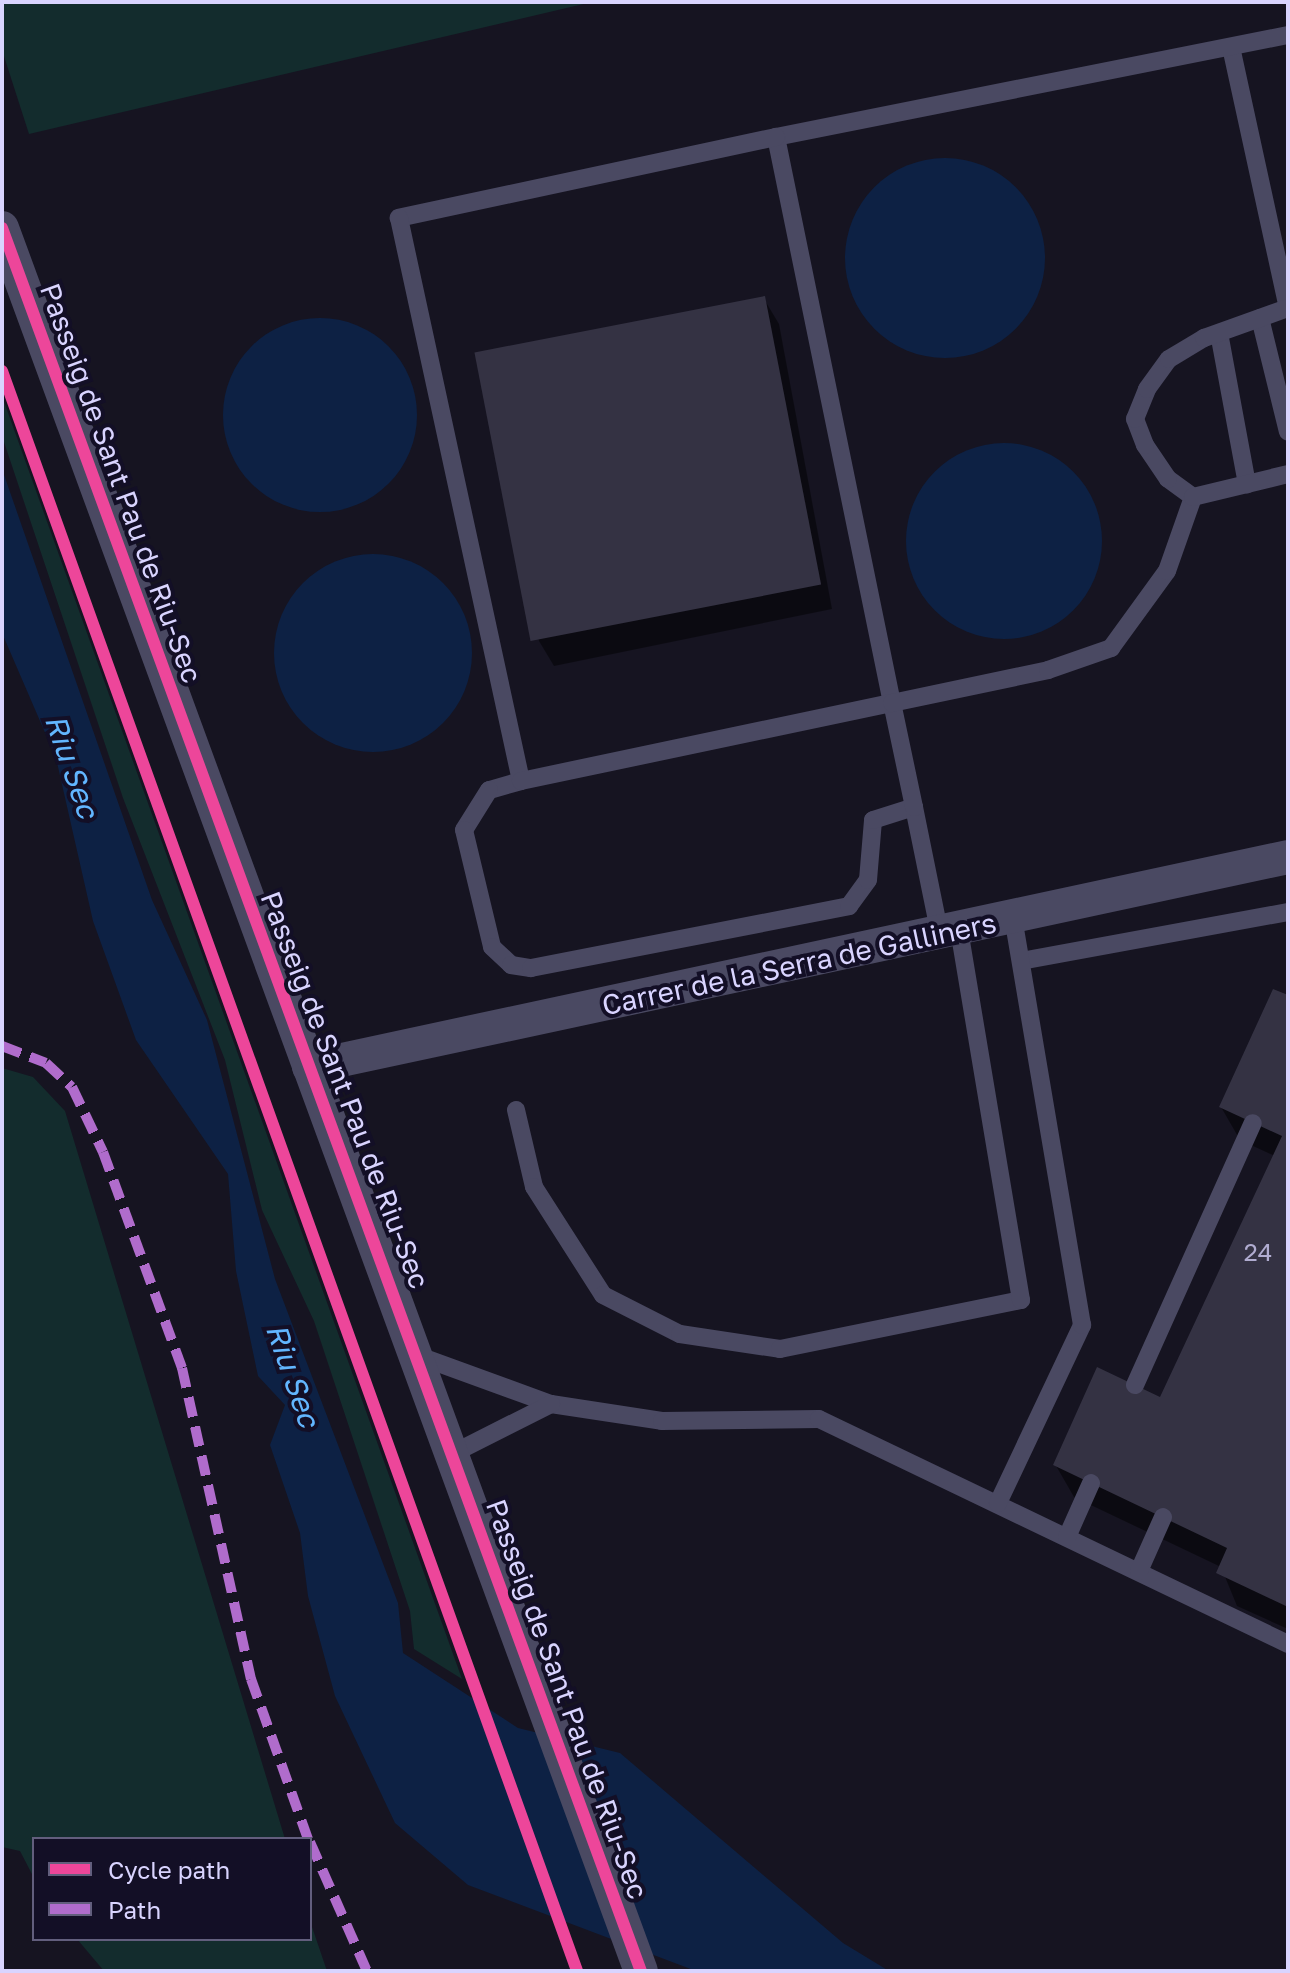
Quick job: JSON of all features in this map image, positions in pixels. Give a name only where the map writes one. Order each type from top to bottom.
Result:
[{"type":"street","name":"Passeig de Sant Pau de Riu-Sec","points":[[2,228],[309,1067],[419,1356],[542,1706],[641,1971]]},
{"type":"street","name":"Carrer de la Serra de Galliners","points":[[309,1067],[950,933],[1288,857]]},
{"type":"lane","points":[[521,781],[399,218],[776,137],[1288,35]]},
{"type":"lane","points":[[1231,47],[1288,308],[1219,333],[1169,359],[1135,419],[1168,479],[1193,497],[1288,474]]},
{"type":"lane","points":[[516,1110],[534,1187],[603,1295],[680,1334],[780,1349],[1021,1300],[950,933],[914,807],[776,137]]},
{"type":"lane","points":[[1260,318],[1288,432]]},
{"type":"lane","points":[[1219,333],[1247,484]]},
{"type":"lane","points":[[914,807],[873,820],[868,880],[849,906],[531,968],[511,965],[492,947],[464,830],[489,790],[1048,670],[1111,648],[1167,571],[1193,497]]},
{"type":"lane","points":[[1021,961],[1288,912]]},
{"type":"lane","points":[[998,1503],[1082,1325],[1062,1186],[1013,918]]},
{"type":"lane","points":[[1135,1385],[1253,1123]]},
{"type":"lane","points":[[419,1356],[551,1404],[662,1421],[819,1419],[1288,1644]]},
{"type":"lane","points":[[452,1454],[551,1404]]},
{"type":"lane","points":[[1067,1537],[1091,1483]]},
{"type":"lane","points":[[1139,1571],[1163,1517]]},
{"type":"green space","points":[[2,2],[592,2],[29,134],[2,50]]},
{"type":"green space","points":[[2,396],[462,1679],[414,1649],[410,1611],[314,1321],[262,1210],[225,1060],[123,798],[2,436]]},
{"type":"green space","points":[[2,1068],[33,1077],[65,1111],[284,1837],[32,1837],[32,1874],[20,1851],[2,1847]]},
{"type":"green space","points":[[312,1927],[327,1971],[104,1971],[79,1941],[312,1941]]},
{"type":"water","points":[[945,158],[983,166],[1016,187],[1037,220],[1045,258],[1037,296],[1016,329],[983,350],[945,358],[907,350],[874,329],[853,296],[845,258],[853,220],[874,187],[907,166]]},
{"type":"water","points":[[320,318],[357,326],[388,347],[409,378],[417,415],[409,452],[388,483],[357,504],[320,512],[283,504],[252,483],[231,452],[223,415],[231,378],[252,347],[283,326]]},
{"type":"water","points":[[1004,443],[1042,450],[1059,459],[1073,472],[1086,486],[1095,503],[1102,541],[1095,579],[1086,596],[1073,610],[1059,623],[1042,632],[1004,639],[966,632],[949,623],[935,610],[922,596],[913,579],[906,541],[913,503],[922,486],[935,472],[949,459],[966,450]]},
{"type":"water","name":"Riu Sec","points":[[2,469],[152,900],[207,1020],[275,1279],[398,1603],[403,1653],[518,1728],[620,1753],[843,1943],[889,1971],[696,1971],[468,1885],[395,1823],[335,1696],[308,1596],[300,1533],[270,1445],[285,1405],[258,1376],[236,1271],[228,1174],[136,1040],[93,921],[56,758],[2,633]]},
{"type":"water","points":[[373,554],[411,561],[443,583],[465,615],[472,653],[465,691],[443,723],[411,745],[373,752],[335,745],[303,723],[281,691],[274,653],[281,615],[303,583],[335,561]]},
{"type":"building","points":[[765,296],[821,585],[531,641],[474,352]]},
{"type":"building","points":[[1273,989],[1288,995],[1288,1607],[1216,1573],[1227,1548],[1053,1465],[1097,1367],[1160,1397],[1282,1136],[1219,1107]]},
{"type":"marked path","points":[[2,1046],[46,1063],[72,1087],[103,1152],[182,1368],[251,1679],[307,1837]]},
{"type":"marked path","points":[[312,1847],[367,1971]]},
{"type":"cycle path","points":[[2,228],[641,1971]]},
{"type":"cycle path","points":[[2,371],[577,1971]]}]
